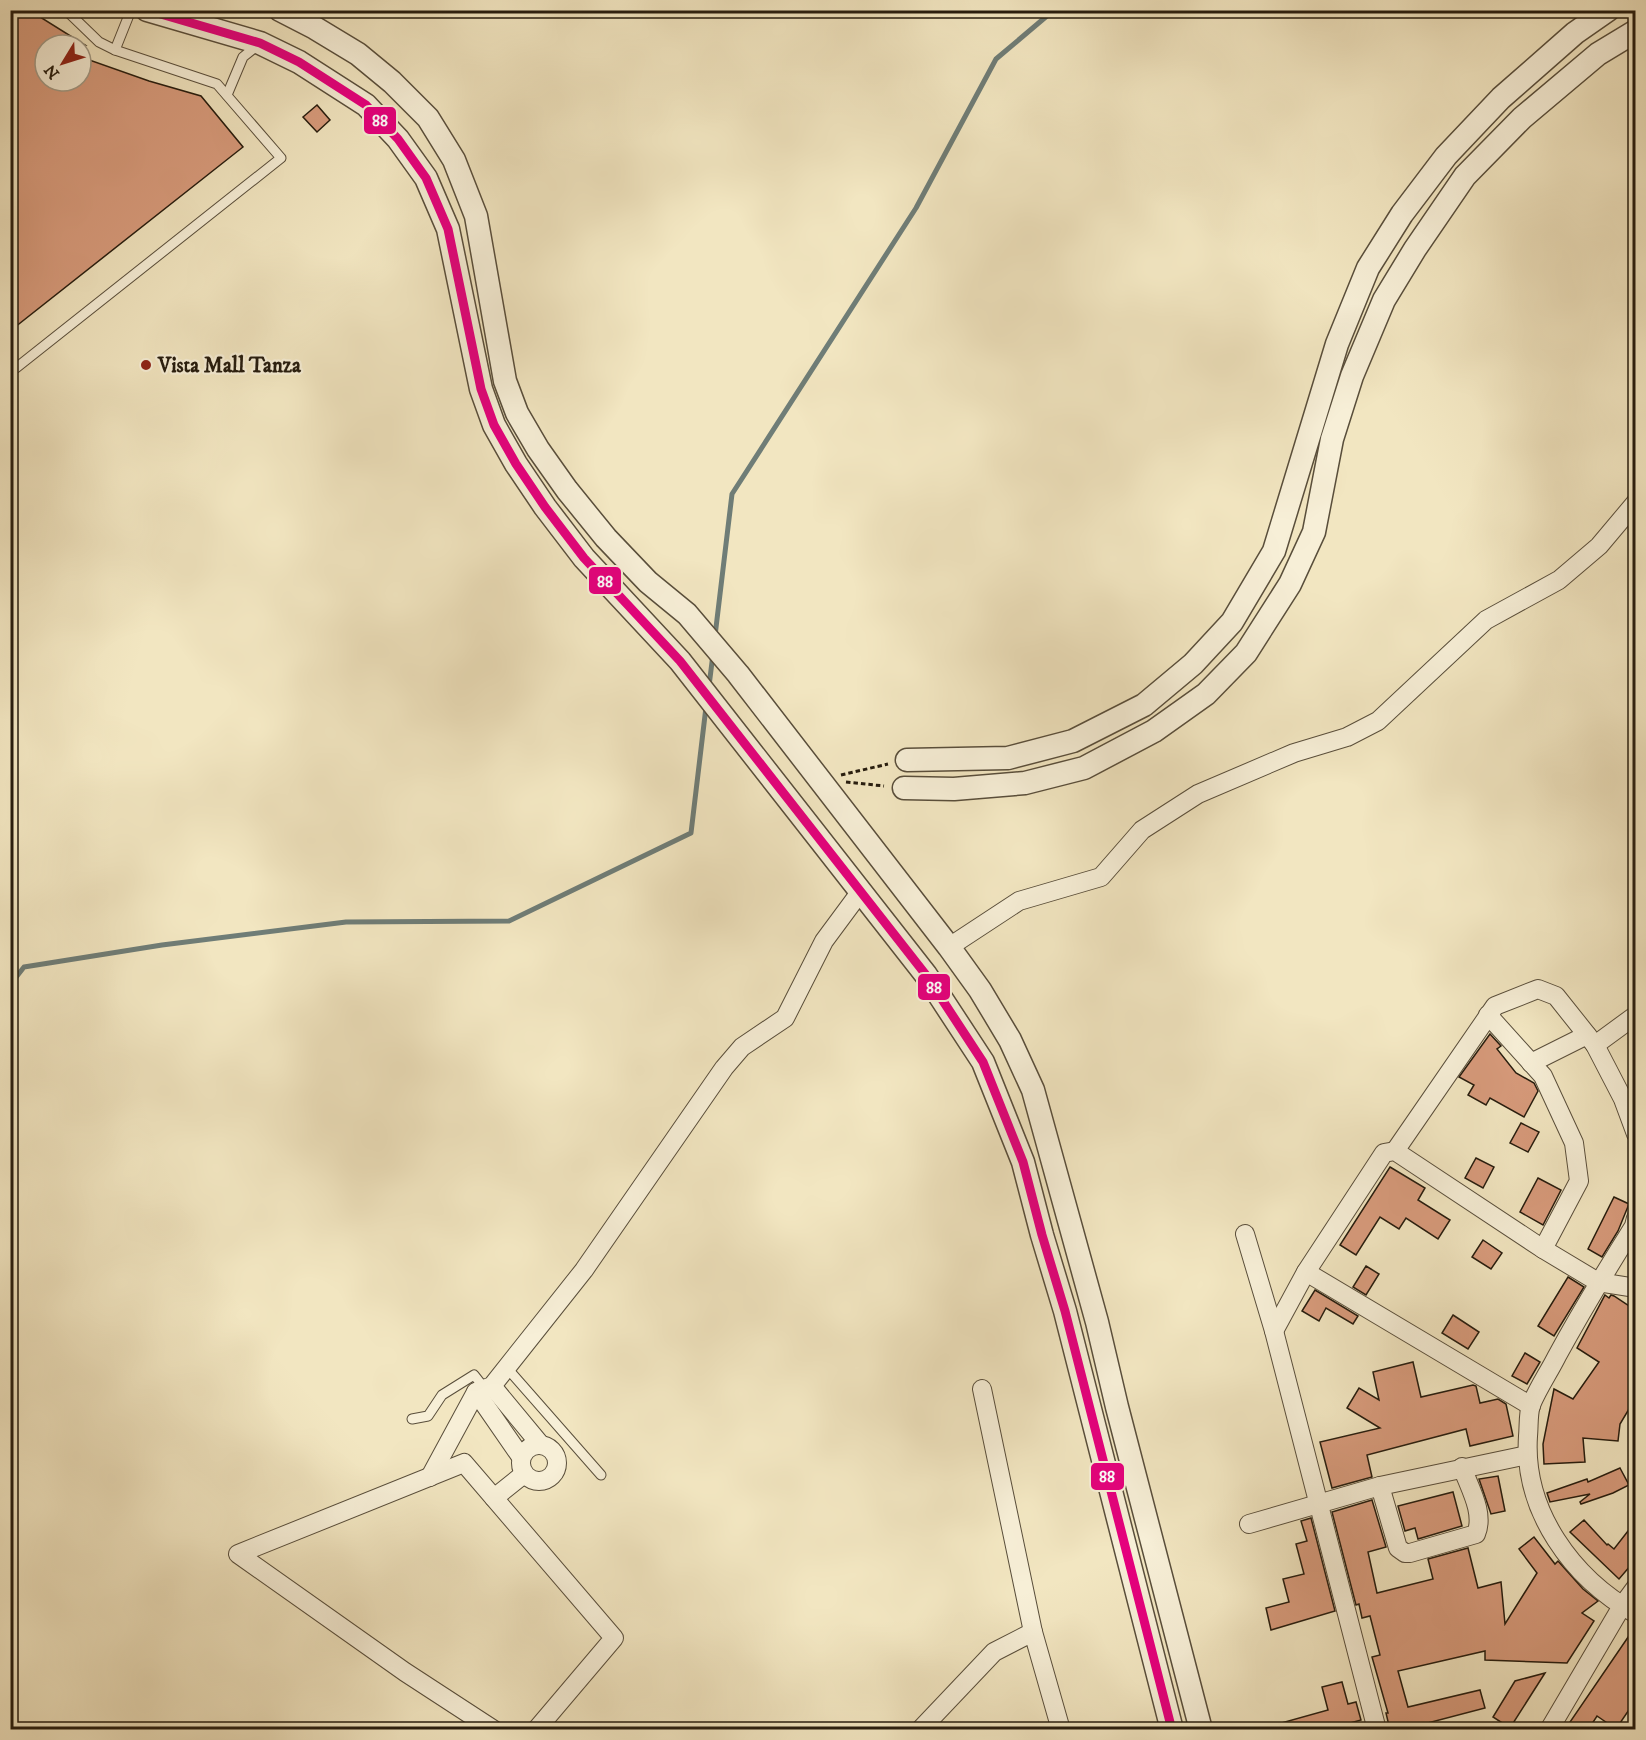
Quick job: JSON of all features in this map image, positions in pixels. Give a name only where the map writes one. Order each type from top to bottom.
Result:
[{"type":"street","points":[[147,10],[260,43],[299,62],[366,105],[398,139],[426,178],[448,229],[481,389],[494,425],[516,464],[584,558],[680,661],[861,891],[926,975],[983,1062],[1023,1162],[1065,1311],[1172,1730]]},
{"type":"street","points":[[280,10],[358,54],[392,82],[428,118],[454,160],[476,216],[505,381],[518,413],[538,449],[567,490],[606,538],[648,582],[687,614],[738,674],[949,947],[980,990],[1010,1040],[1033,1090],[1090,1298],[1201,1730]]},
{"type":"street","points":[[907,760],[1008,758],[1073,741],[1144,705],[1193,664],[1232,622],[1274,551],[1337,344],[1368,268],[1402,214],[1446,156],[1501,98],[1575,33],[1608,10]]},
{"type":"street","points":[[904,788],[954,789],[1025,783],[1084,768],[1154,731],[1206,694],[1246,653],[1290,584],[1314,532],[1332,440],[1352,376],[1384,300],[1415,249],[1465,176],[1522,118],[1598,54],[1635,31]]},
{"type":"street","points":[[460,286],[487,280]]},
{"type":"street","points":[[949,947],[983,923],[1019,902],[1101,877],[1142,830],[1198,794],[1294,753],[1347,737],[1378,721],[1486,620],[1558,580],[1599,546],[1635,502]]},
{"type":"street","points":[[430,1477],[484,1389],[507,1368],[584,1270],[724,1068],[742,1047],[785,1017],[824,941],[861,891]]},
{"type":"street","points":[[1395,1151],[1495,1006],[1538,989],[1556,996],[1591,1040],[1629,1095],[1635,1134]]},
{"type":"street","points":[[1488,1015],[1543,1076],[1574,1143],[1579,1181],[1543,1249]]},
{"type":"street","points":[[1531,1063],[1591,1040],[1635,1016]]},
{"type":"street","points":[[1274,1331],[1306,1272],[1384,1153],[1395,1151],[1543,1249],[1598,1282],[1635,1287]]},
{"type":"street","points":[[1629,1610],[1592,1581],[1564,1552],[1543,1519],[1533,1493],[1527,1455],[1531,1406],[1598,1282],[1634,1226],[1635,1218]]},
{"type":"street","points":[[1245,1234],[1274,1331],[1377,1730]]},
{"type":"street","points":[[1306,1272],[1531,1406]]},
{"type":"street","points":[[484,1389],[540,1444],[551,1449],[555,1454],[557,1466],[551,1477],[540,1482],[528,1478],[484,1389]]},
{"type":"street","points":[[982,1389],[1033,1632],[1061,1730]]},
{"type":"street","points":[[494,1498],[523,1466],[529,1447],[540,1444]]},
{"type":"street","points":[[1249,1524],[1318,1502],[1380,1486],[1527,1455]]},
{"type":"street","points":[[494,1730],[405,1672],[238,1554],[465,1463],[614,1638],[536,1730]]},
{"type":"street","points":[[1380,1486],[1398,1548],[1405,1553],[1410,1553],[1473,1536],[1478,1532],[1477,1507],[1462,1467]]},
{"type":"street","points":[[1549,1730],[1629,1610],[1635,1587]]},
{"type":"street","points":[[920,1730],[994,1652],[1033,1632]]},
{"type":"lane","points":[[10,361],[16,368],[281,158],[217,84],[115,50],[99,42],[63,10]]},
{"type":"lane","points":[[115,50],[131,10]]},
{"type":"lane","points":[[227,95],[243,57],[260,43]]},
{"type":"lane","points":[[507,1368],[601,1475]]},
{"type":"lane","points":[[412,1419],[428,1416],[442,1395],[474,1375],[484,1389]]},
{"type":"path","points":[[820,780],[907,760]]},
{"type":"path","points":[[820,780],[904,788]]},
{"type":"building","points":[[10,10],[29,10],[66,33],[33,33],[33,93],[93,93],[93,61],[201,96],[243,147],[10,331]]},
{"type":"building","points":[[317,105],[330,120],[317,132],[303,117]]},
{"type":"building","points":[[1490,1034],[1501,1046],[1497,1049],[1516,1073],[1534,1083],[1538,1091],[1524,1117],[1490,1098],[1486,1105],[1468,1095],[1474,1085],[1459,1077]]},
{"type":"building","points":[[1521,1123],[1539,1132],[1528,1152],[1510,1143]]},
{"type":"building","points":[[1476,1158],[1494,1167],[1483,1188],[1465,1178]]},
{"type":"building","points":[[1390,1167],[1425,1188],[1418,1200],[1450,1220],[1438,1239],[1406,1218],[1399,1229],[1380,1217],[1356,1255],[1340,1245]]},
{"type":"building","points":[[1538,1178],[1561,1190],[1543,1225],[1520,1212]]},
{"type":"building","points":[[1614,1197],[1629,1204],[1618,1231],[1602,1257],[1588,1249]]},
{"type":"building","points":[[1483,1240],[1502,1253],[1491,1269],[1472,1257]]},
{"type":"building","points":[[1366,1266],[1379,1274],[1366,1295],[1353,1287]]},
{"type":"building","points":[[1568,1277],[1584,1287],[1554,1336],[1538,1326]]},
{"type":"building","points":[[1315,1290],[1358,1316],[1353,1324],[1326,1308],[1319,1321],[1302,1311]]},
{"type":"building","points":[[1605,1295],[1609,1298],[1611,1295],[1614,1296],[1635,1310],[1635,1399],[1620,1424],[1618,1441],[1583,1438],[1585,1462],[1544,1464],[1543,1444],[1554,1389],[1573,1399],[1599,1362],[1577,1348]]},
{"type":"building","points":[[1453,1315],[1479,1332],[1468,1349],[1442,1333]]},
{"type":"building","points":[[1525,1353],[1540,1362],[1527,1384],[1512,1376]]},
{"type":"building","points":[[1413,1362],[1421,1397],[1476,1386],[1480,1403],[1498,1399],[1506,1404],[1513,1436],[1470,1446],[1466,1429],[1367,1455],[1372,1477],[1332,1488],[1320,1442],[1380,1428],[1347,1408],[1359,1388],[1379,1400],[1373,1372]]},
{"type":"building","points":[[1620,1468],[1629,1485],[1613,1493],[1581,1504],[1580,1502],[1590,1494],[1550,1502],[1547,1493],[1587,1479],[1588,1482]]},
{"type":"building","points":[[1498,1476],[1505,1511],[1491,1514],[1479,1479]]},
{"type":"building","points":[[1453,1492],[1462,1526],[1418,1539],[1415,1528],[1405,1531],[1398,1506]]},
{"type":"building","points":[[1372,1500],[1386,1547],[1368,1552],[1377,1593],[1433,1579],[1428,1559],[1468,1548],[1478,1588],[1501,1582],[1505,1624],[1537,1573],[1519,1549],[1534,1537],[1555,1564],[1558,1561],[1583,1589],[1598,1601],[1582,1613],[1594,1621],[1567,1663],[1485,1660],[1485,1651],[1398,1671],[1408,1707],[1480,1690],[1485,1708],[1401,1730],[1390,1730],[1386,1713],[1388,1713],[1372,1657],[1380,1655],[1370,1616],[1362,1618],[1359,1604],[1356,1605],[1332,1512]]},
{"type":"building","points":[[1311,1518],[1335,1611],[1271,1630],[1266,1608],[1289,1602],[1283,1579],[1304,1574],[1296,1544],[1307,1541],[1301,1521]]},
{"type":"building","points":[[1584,1520],[1607,1545],[1614,1549],[1635,1522],[1635,1556],[1629,1563],[1631,1565],[1619,1579],[1570,1532]]},
{"type":"building","points":[[1635,1627],[1635,1701],[1616,1729],[1597,1716],[1588,1730],[1580,1730],[1570,1722]]},
{"type":"building","points":[[1545,1673],[1510,1728],[1493,1717],[1515,1681]]},
{"type":"building","points":[[1342,1682],[1348,1704],[1356,1702],[1361,1720],[1325,1730],[1274,1730],[1274,1725],[1328,1710],[1322,1687]]},
{"type":"waterway","points":[[715,636],[732,494],[916,208],[996,59],[1054,10]]},
{"type":"waterway","points":[[709,686],[713,654]]},
{"type":"waterway","points":[[10,985],[24,967],[162,945],[346,922],[509,921],[691,833],[706,707]]},
{"type":"transit line","name":"88","points":[[147,10],[260,43],[299,62],[366,105],[398,139],[426,178],[448,229],[481,389],[494,425],[516,464],[584,558],[680,661],[926,975],[983,1062],[1023,1162],[1065,1311],[1172,1730]]},
{"type":"place","name":"Vista Mall Tanza","points":[[146,365]]}]
